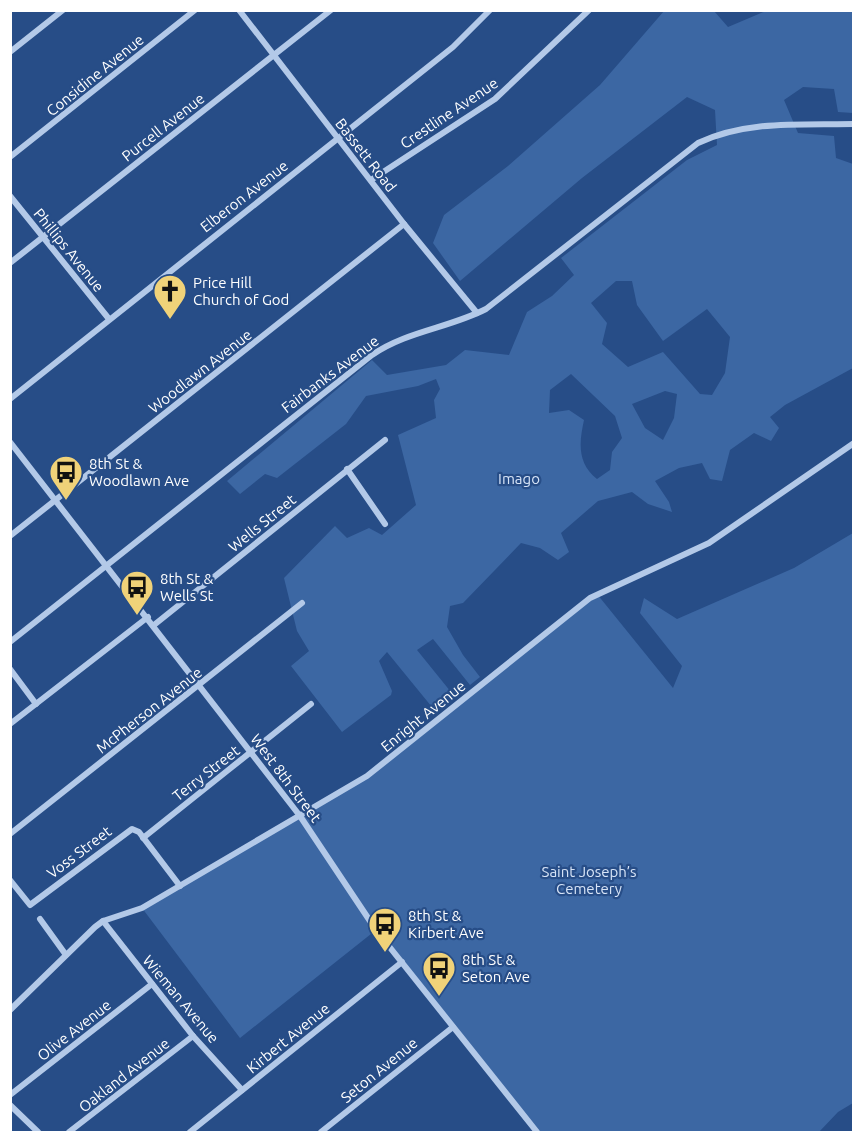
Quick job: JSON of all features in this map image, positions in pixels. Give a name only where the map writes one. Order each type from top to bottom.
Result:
[{"type":"street","points":[[10,52],[63,10]]},
{"type":"street","name":"Considine Avenue","points":[[10,158],[195,10]]},
{"type":"street","name":"Bassett Road","points":[[239,10],[404,225],[477,313]]},
{"type":"street","name":"Purcell Avenue","points":[[10,263],[330,10]]},
{"type":"street","name":"Elberon Avenue","points":[[10,399],[453,47],[490,10]]},
{"type":"street","name":"Crestline Avenue","points":[[371,180],[495,99],[589,10]]},
{"type":"street","name":"Fairbanks Avenue","points":[[10,642],[372,355],[407,335],[477,313],[496,301],[698,143],[724,132],[747,128],[854,124]]},
{"type":"street","name":"Phillips Avenue","points":[[10,196],[109,320]]},
{"type":"street","name":"Woodlawn Avenue","points":[[10,536],[404,225]]},
{"type":"street","name":"Wells Street","points":[[154,625],[385,440]]},
{"type":"street","name":"West 8th Street","points":[[10,442],[148,617],[300,816],[376,930],[537,1132]]},
{"type":"street","name":"Enright Avenue","points":[[10,1010],[103,921],[142,908],[367,776],[590,598],[709,543],[854,443]]},
{"type":"street","points":[[346,470],[385,524]]},
{"type":"street","name":"McPherson Avenue","points":[[10,834],[302,603]]},
{"type":"street","points":[[10,724],[148,617]]},
{"type":"street","points":[[10,669],[36,704]]},
{"type":"street","name":"Terry Street","points":[[143,838],[252,753],[278,728],[311,704]]},
{"type":"street","name":"Voss Street","points":[[10,880],[30,905],[126,831],[135,830],[143,838]]},
{"type":"street","points":[[143,838],[180,886]]},
{"type":"street","points":[[40,919],[66,955]]},
{"type":"street","name":"Wieman Avenue","points":[[103,921],[193,1036],[242,1090]]},
{"type":"street","name":"Kirbert Avenue","points":[[190,1132],[402,962]]},
{"type":"street","name":"Olive Avenue","points":[[10,1095],[152,984]]},
{"type":"street","name":"Seton Avenue","points":[[321,1132],[453,1027]]},
{"type":"street","name":"Oakland Avenue","points":[[69,1132],[193,1036]]},
{"type":"street","points":[[10,1104],[38,1132]]},
{"type":"green space","name":"Imago","points":[[664,11],[714,11],[728,27],[766,11],[853,11],[853,113],[838,112],[834,89],[803,87],[784,100],[798,133],[834,136],[836,158],[853,164],[853,368],[785,405],[770,417],[779,428],[771,441],[754,433],[730,450],[722,481],[710,479],[702,463],[679,468],[655,481],[669,502],[672,512],[648,504],[632,492],[598,501],[561,533],[569,552],[558,560],[540,548],[521,543],[463,603],[450,606],[447,627],[463,655],[480,677],[470,685],[433,639],[417,650],[455,697],[436,712],[387,652],[379,661],[392,691],[391,695],[342,732],[291,666],[309,651],[297,631],[284,578],[335,526],[347,538],[369,528],[382,535],[416,505],[398,435],[436,418],[434,400],[440,389],[436,379],[418,386],[366,396],[346,424],[277,478],[265,474],[240,494],[227,481],[372,360],[387,375],[446,365],[465,350],[509,355],[527,312],[552,296],[574,275],[561,258],[687,160],[717,145],[715,110],[687,97],[582,178],[460,281],[433,243],[444,215],[508,166],[600,85]],"holes":[[[616,281],[632,281],[637,305],[663,341],[707,309],[730,337],[725,373],[712,395],[700,394],[663,352],[628,367],[602,344],[607,323],[591,303]],[[571,374],[615,416],[622,438],[612,452],[610,470],[597,479],[590,473],[581,452],[584,420],[569,410],[549,413],[550,390]],[[665,391],[677,394],[674,418],[663,440],[645,428],[632,404]]]},
{"type":"green space","name":"Saint Joseph’s Cemetery","points":[[853,533],[853,1103],[838,1112],[819,1132],[537,1132],[376,930],[240,1038],[142,908],[356,783],[597,594],[673,688],[682,666],[640,613],[644,598],[677,619],[794,568]]},
{"type":"place","name":"Price Hill Church of God","points":[[170,320]]},
{"type":"place","name":"8th St & Woodlawn Ave","points":[[66,501]]},
{"type":"place","name":"8th St & Wells St","points":[[137,616]]},
{"type":"place","name":"8th St & Kirbert Ave","points":[[385,953]]},
{"type":"place","name":"8th St & Seton Ave","points":[[439,997]]}]
